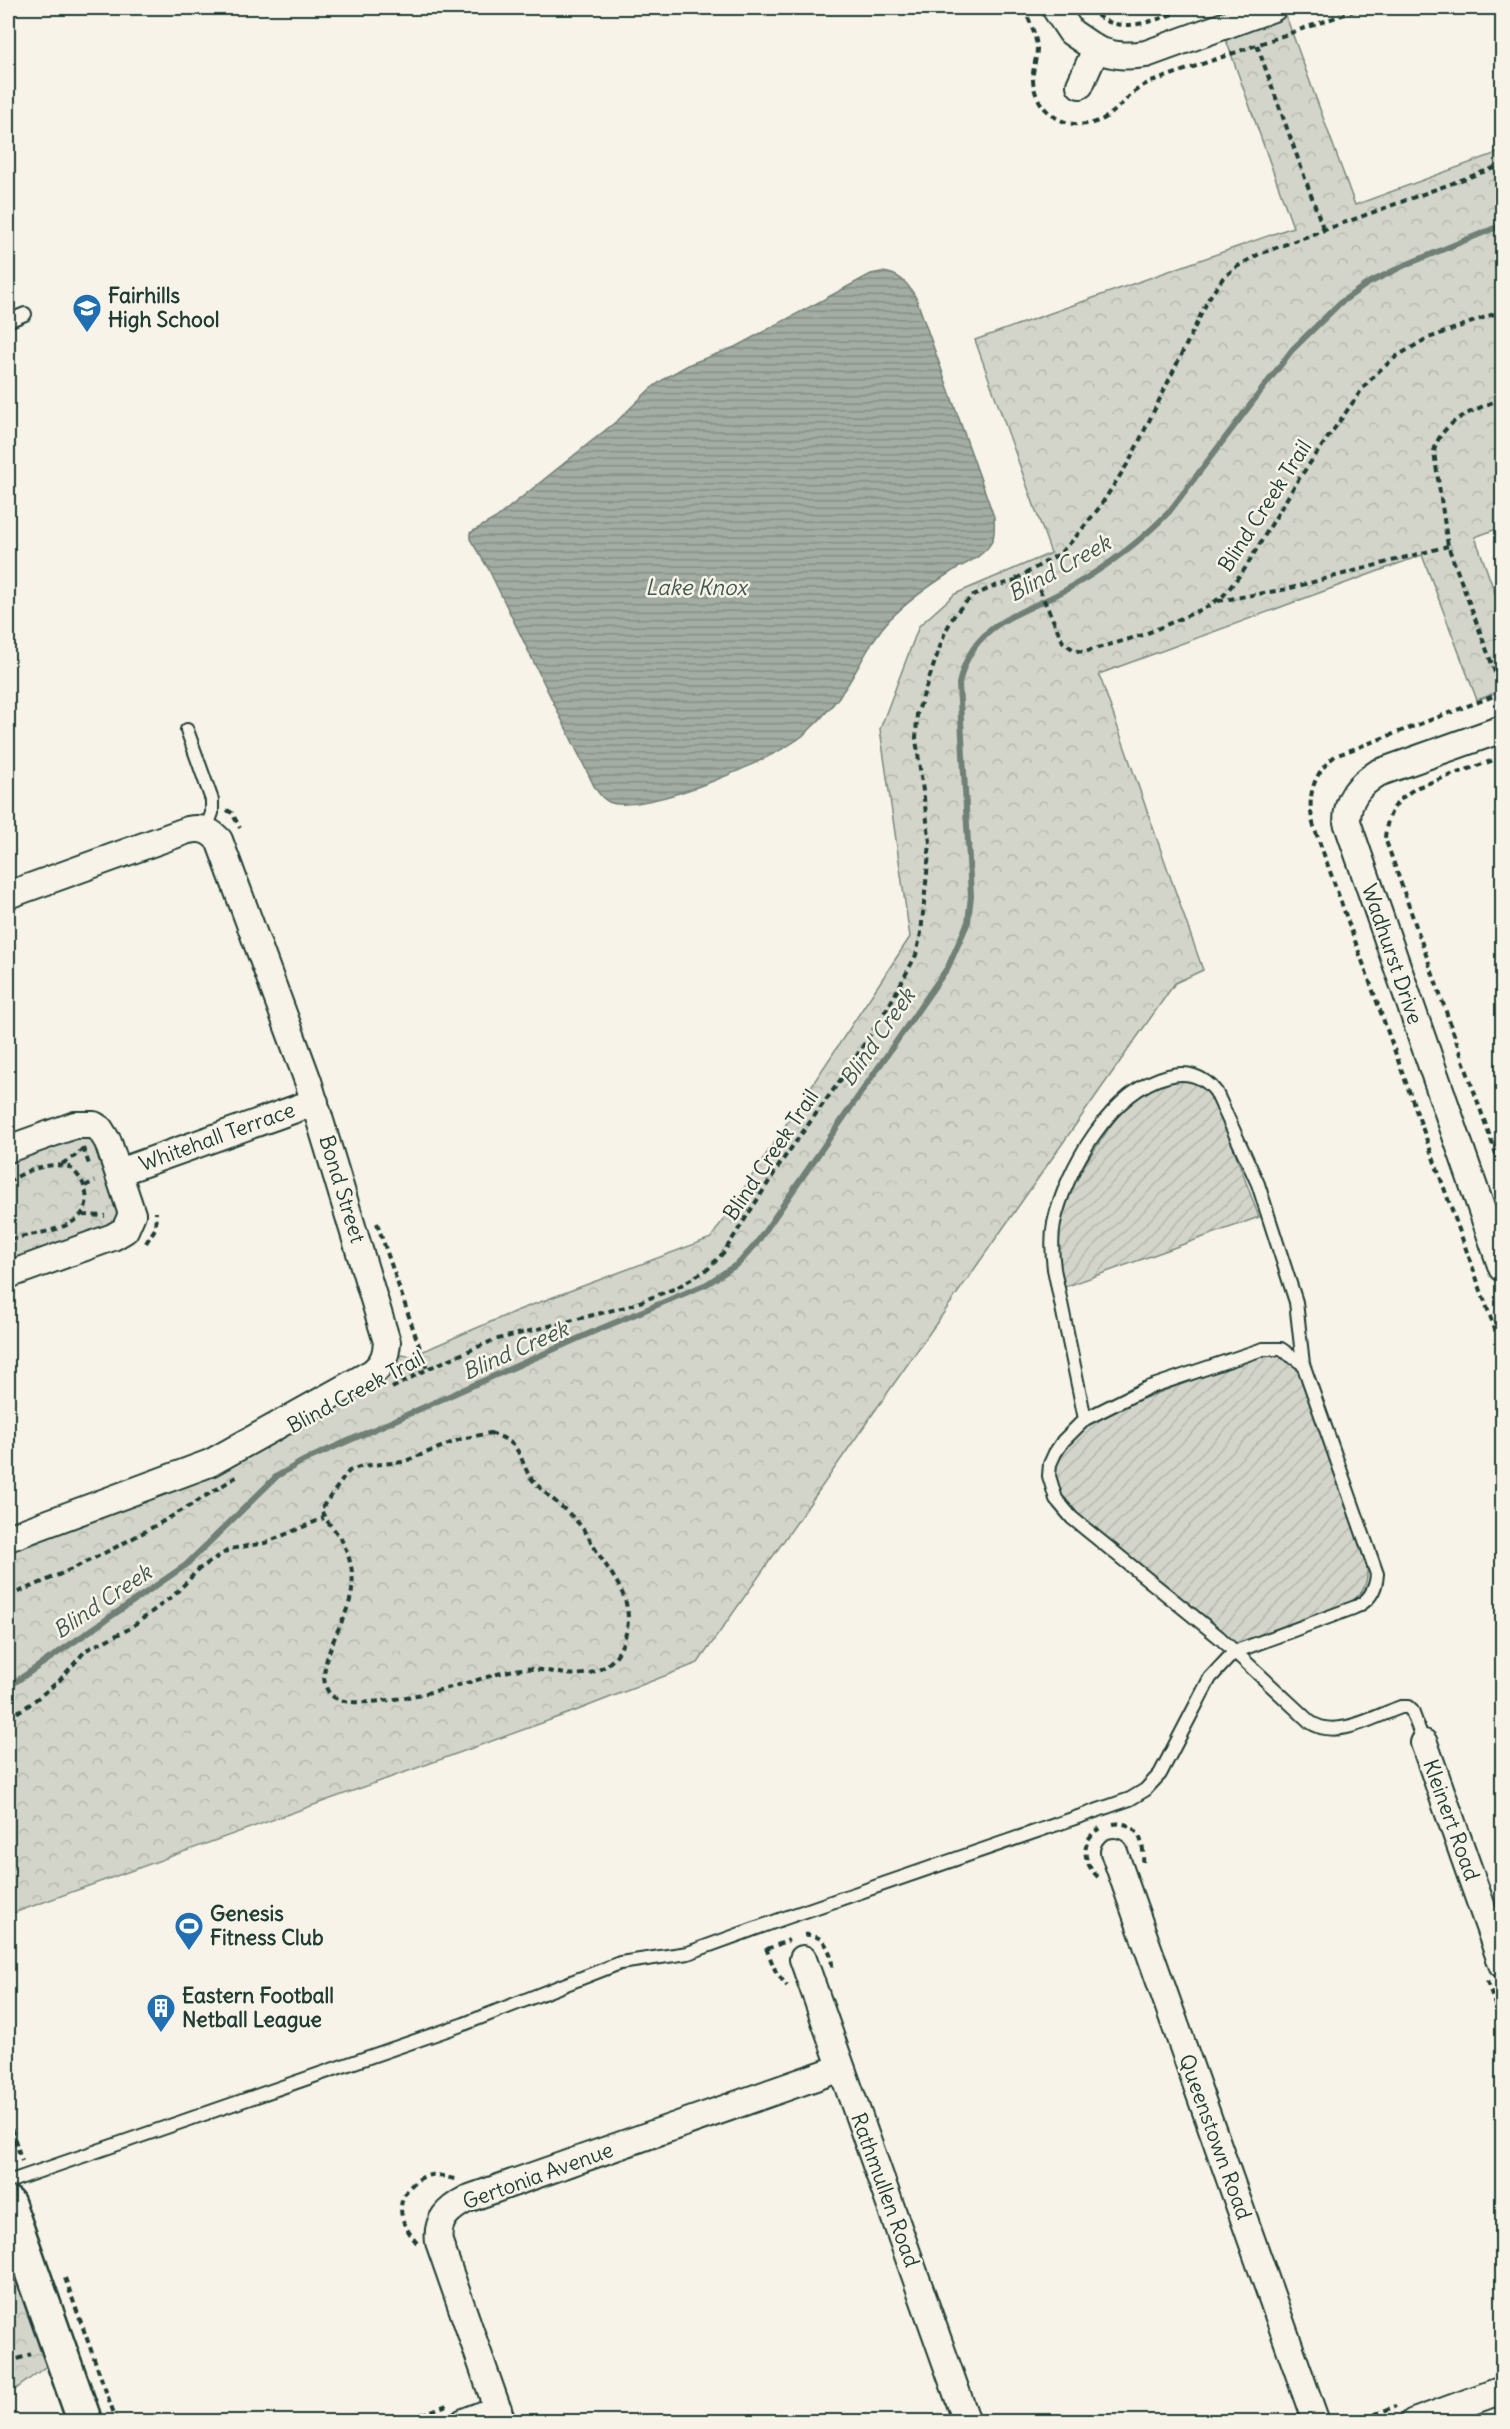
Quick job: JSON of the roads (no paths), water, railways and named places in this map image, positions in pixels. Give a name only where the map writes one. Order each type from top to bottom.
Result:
[{"type":"main road","points":[[8,2204],[85,2421]]},
{"type":"street","points":[[1056,8],[1071,32],[1096,49],[1111,55],[1131,57],[1146,54],[1273,8]]},
{"type":"street","points":[[1080,85],[1096,49]]},
{"type":"street","name":"Wadhurst Drive","points":[[1503,729],[1378,773],[1362,784],[1353,794],[1347,822],[1503,1268]]},
{"type":"street","points":[[8,895],[188,830],[206,829]]},
{"type":"street","name":"Bond Street","points":[[8,1538],[210,1463],[358,1380],[381,1364],[386,1353],[384,1330],[315,1102],[223,847],[213,833],[206,829]]},
{"type":"street","name":"Whitehall Terrace","points":[[119,1172],[315,1102]]},
{"type":"street","name":"Whitehall Terrace","points":[[8,1149],[75,1125],[94,1125],[105,1135],[132,1208],[131,1220],[125,1230],[113,1237],[8,1275]]},
{"type":"street","name":"Kleinert Road","points":[[1424,1743],[1503,1964]]},
{"type":"street","name":"Queenstown Road","points":[[1114,1852],[1316,2421]]},
{"type":"street","name":"Rathmullen Road","points":[[803,1959],[968,2421]]},
{"type":"street","name":"Gertonia Avenue","points":[[500,2415],[439,2242],[438,2233],[442,2217],[467,2199],[841,2068]]},
{"type":"street","points":[[1414,2421],[1503,2390]]},
{"type":"street","points":[[460,2412],[500,2415]]},
{"type":"lane","points":[[8,321],[25,314]]},
{"type":"lane","points":[[187,729],[212,800],[212,813],[206,829]]},
{"type":"lane","points":[[8,2182],[464,2024],[620,1963],[688,1953],[1130,1799],[1145,1790],[1160,1774],[1210,1678],[1234,1652],[1359,1605],[1371,1595],[1377,1574],[1303,1364],[1296,1302],[1258,1184],[1238,1144],[1222,1102],[1209,1083],[1192,1075],[1171,1075],[1150,1082],[1115,1108],[1072,1175],[1054,1223],[1052,1244],[1054,1269],[1085,1419]]},
{"type":"lane","points":[[1303,1364],[1281,1349],[1263,1349],[1147,1388],[1085,1419],[1063,1441],[1050,1464],[1049,1476],[1056,1499],[1081,1526],[1219,1637],[1315,1725],[1326,1729],[1339,1729],[1401,1707],[1407,1707],[1412,1711],[1424,1743]]},
{"type":"water","name":"Lake Knox","points":[[881,272],[893,274],[902,280],[916,298],[994,517],[993,540],[988,548],[978,556],[927,588],[890,619],[834,703],[807,732],[792,743],[741,769],[679,793],[650,801],[626,804],[607,801],[594,786],[488,568],[470,539],[470,533],[496,518],[618,420],[650,389],[667,377],[690,364],[735,347],[871,274]]},
{"type":"waterway","name":"Blind Creek","points":[[8,1687],[186,1565],[277,1476],[303,1461],[595,1331],[707,1284],[739,1263],[756,1244],[948,967],[968,922],[971,896],[959,684],[975,646],[1002,622],[1053,597],[1098,571],[1158,523],[1169,512],[1292,350],[1340,303],[1367,284],[1403,266],[1502,225]]},
{"type":"place","name":"Fairhills High School","points":[[87,334]]},
{"type":"place","name":"Genesis Fitness Club","points":[[189,1952]]},
{"type":"place","name":"Eastern Football Netball League","points":[[161,2034]]}]
